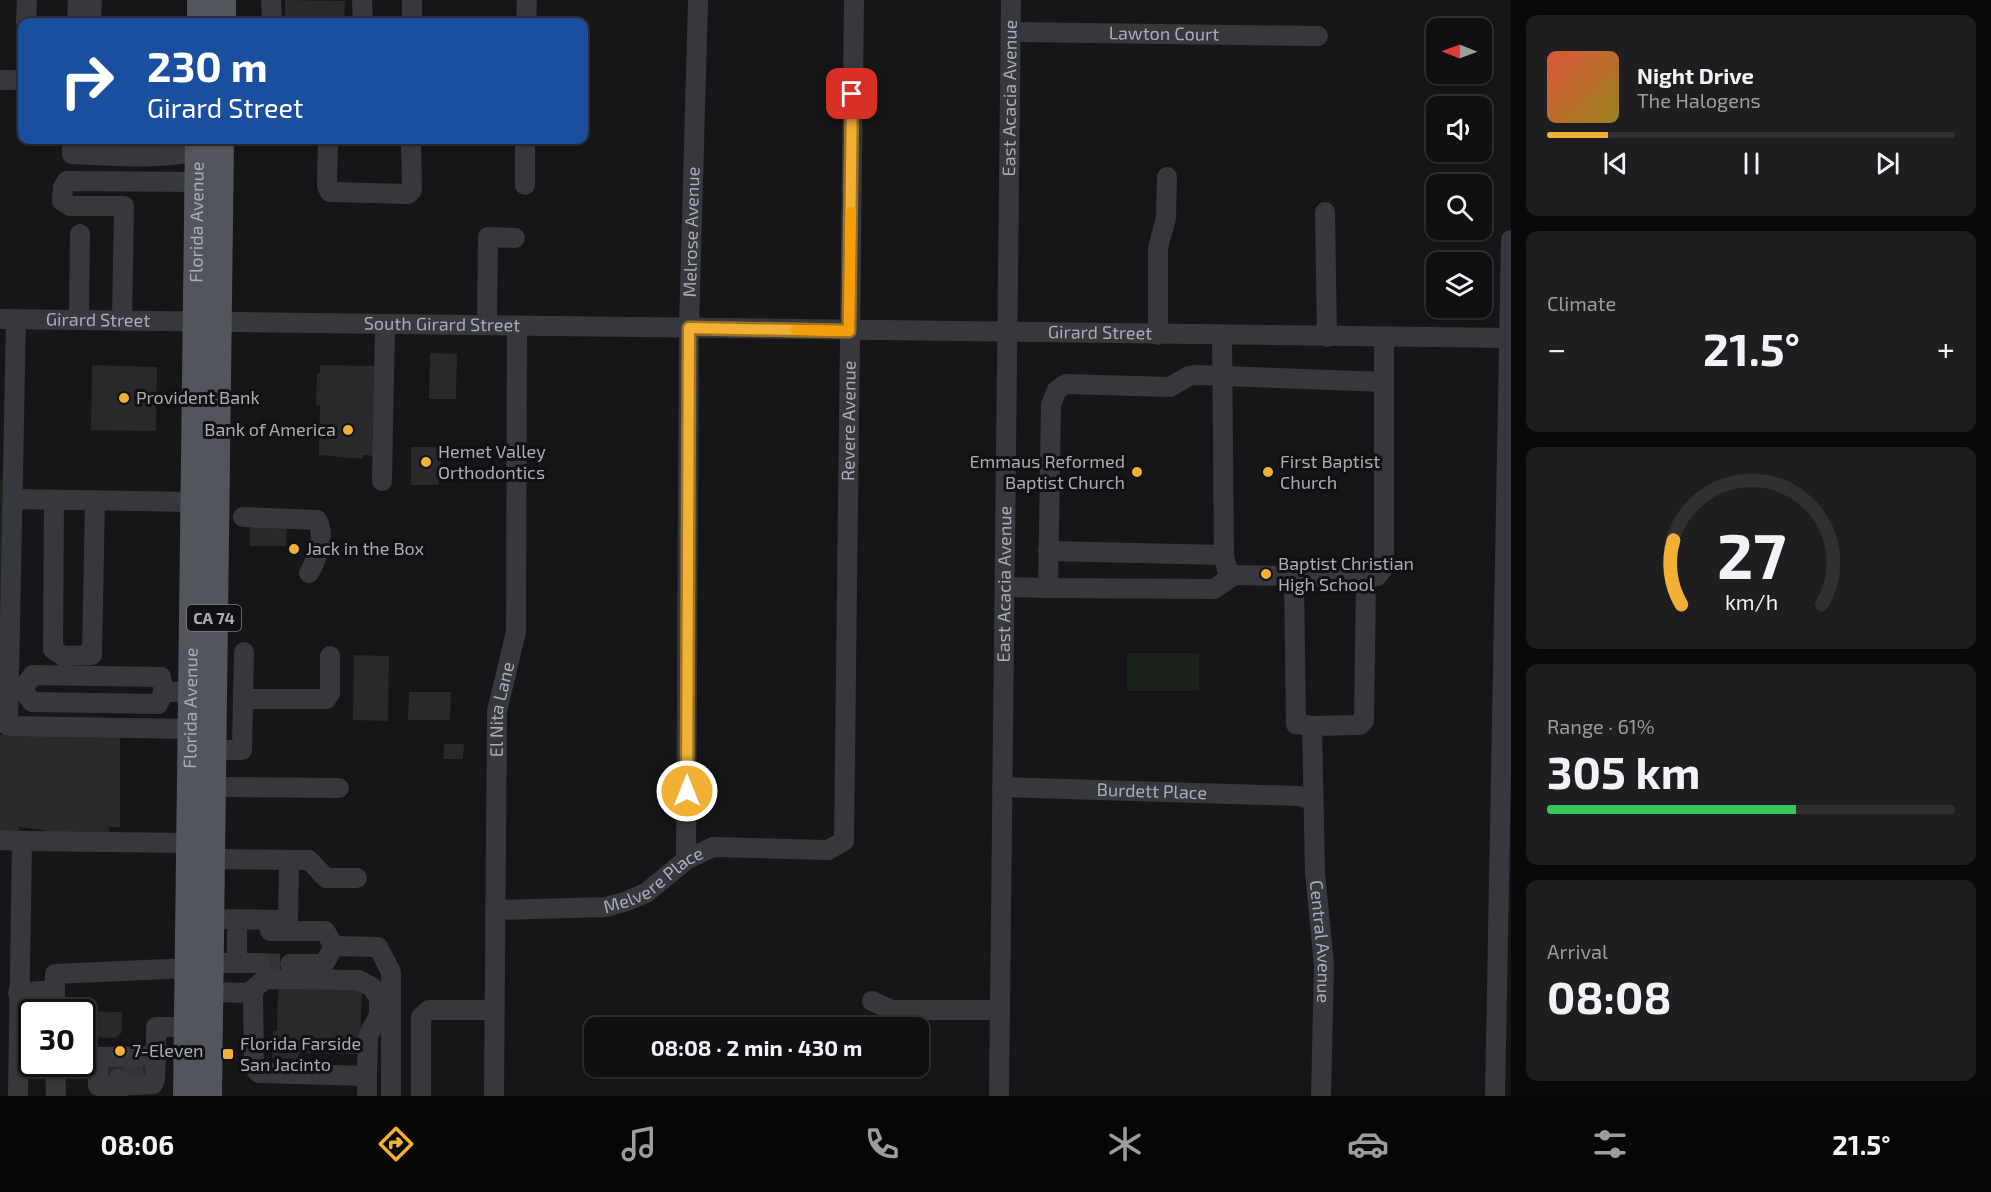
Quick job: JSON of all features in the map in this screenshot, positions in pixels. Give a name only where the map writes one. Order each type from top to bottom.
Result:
[{"type":"main road","points":[[200,0],[200,18]]},
{"type":"main road","points":[[223,0],[223,18]]},
{"type":"main road","name":"Florida Avenue","points":[[209,1096],[210,992],[200,965],[190,843],[191,729],[194,502],[221,144]]},
{"type":"main road","name":"Florida Avenue","points":[[186,1096],[188,1027],[200,965],[211,925],[213,786],[206,321],[198,145]]},
{"type":"street","points":[[26,18],[27,0]]},
{"type":"street","points":[[66,0],[66,18]]},
{"type":"street","points":[[77,18],[78,0]]},
{"type":"street","points":[[91,18],[92,0]]},
{"type":"street","points":[[271,0],[272,18]]},
{"type":"street","points":[[362,0],[363,18]]},
{"type":"street","points":[[412,0],[412,18]]},
{"type":"street","points":[[526,18],[527,0]]},
{"type":"street","name":"Melrose Avenue","points":[[686,860],[689,328],[698,0]]},
{"type":"street","name":"Revere Avenue","points":[[844,842],[854,0]]},
{"type":"street","name":"East Acacia Avenue","points":[[999,1096],[1011,0]]},
{"type":"street","name":"Lawton Court","points":[[1011,32],[1318,36]]},
{"type":"street","points":[[0,80],[18,80]]},
{"type":"street","points":[[72,144],[72,153],[142,156],[178,155],[198,145]]},
{"type":"street","points":[[328,144],[327,186],[330,192],[408,194],[412,190],[411,144]]},
{"type":"street","points":[[525,144],[525,185]]},
{"type":"street","points":[[1158,335],[1158,248],[1166,218],[1167,177]]},
{"type":"street","points":[[124,206],[70,206],[62,201],[62,192],[67,181],[198,182]]},
{"type":"street","points":[[123,321],[125,182]]},
{"type":"street","points":[[1325,212],[1327,337]]},
{"type":"street","points":[[79,320],[80,234]]},
{"type":"street","points":[[487,325],[488,237],[515,238]]},
{"type":"street","points":[[1496,1096],[1511,240]]},
{"type":"street","points":[[8,319],[15,689],[4,726],[191,729]]},
{"type":"street","name":"Girard Street","points":[[8,319],[206,321]]},
{"type":"street","name":"South Girard Street","points":[[206,321],[689,328]]},
{"type":"street","points":[[382,481],[385,324]]},
{"type":"street","name":"El Nita Lane","points":[[494,1096],[497,711],[516,632],[517,326]]},
{"type":"street","name":"Girard Street","points":[[689,328],[1510,338]]},
{"type":"street","points":[[1222,335],[1224,555],[1227,570],[1234,575],[1366,578],[1377,576],[1384,567],[1384,337]]},
{"type":"street","points":[[1048,588],[1051,405],[1057,390],[1066,384],[1170,387],[1189,375],[1384,382]]},
{"type":"street","points":[[13,499],[194,502]]},
{"type":"street","points":[[54,500],[53,649],[63,656],[92,655],[95,500]]},
{"type":"street","points":[[243,517],[317,520],[320,526],[320,544],[317,560],[309,573]]},
{"type":"street","points":[[1048,551],[1224,555]]},
{"type":"street","points":[[1005,587],[1214,589],[1230,581],[1234,575]]},
{"type":"street","points":[[1294,576],[1296,724],[1312,726],[1360,725],[1364,722],[1366,578]]},
{"type":"street","points":[[213,750],[242,750],[244,652]]},
{"type":"street","points":[[243,699],[326,699],[330,693],[330,656]]},
{"type":"street","points":[[33,675],[160,677],[164,692],[158,704],[124,704],[32,702],[15,689],[33,675]]},
{"type":"street","points":[[164,692],[192,692]]},
{"type":"street","name":"Central Avenue","points":[[1312,726],[1306,798],[1324,965],[1321,1096]]},
{"type":"street","points":[[213,786],[339,788]]},
{"type":"street","name":"Burdett Place","points":[[1002,787],[1306,798]]},
{"type":"street","points":[[0,840],[190,843]]},
{"type":"street","points":[[18,1096],[9,1028],[18,993],[22,841]]},
{"type":"street","name":"Melvere Place","points":[[496,910],[606,907],[646,893],[686,860],[713,848],[828,850],[844,842]]},
{"type":"street","points":[[212,859],[309,861],[326,878],[357,878]]},
{"type":"street","points":[[211,925],[288,920],[289,860]]},
{"type":"street","points":[[211,925],[237,931],[324,931],[334,946]]},
{"type":"street","points":[[237,931],[237,963]]},
{"type":"street","points":[[290,964],[324,964],[334,946]]},
{"type":"street","points":[[334,946],[378,947],[389,965],[391,972],[392,1096]]},
{"type":"street","points":[[55,999],[55,974],[260,963]]},
{"type":"street","points":[[210,992],[249,993],[265,979],[367,982],[376,992],[379,1007],[379,1016],[368,1036],[367,1096]]},
{"type":"street","points":[[18,993],[55,990]]},
{"type":"street","points":[[249,993],[254,1000],[254,1067],[259,1073],[367,1076]]},
{"type":"street","points":[[872,1001],[892,1010],[1000,1010]]},
{"type":"street","points":[[420,1096],[421,1017],[429,1010],[494,1010]]},
{"type":"street","points":[[124,1074],[153,1084],[156,1079],[156,1027],[188,1027]]},
{"type":"street","points":[[124,1074],[156,1056]]},
{"type":"street","points":[[55,1077],[56,1096]]},
{"type":"shaded area","points":[[0,479],[4,479],[0,720]]},
{"type":"shaded area","points":[[1127,653],[1199,653],[1199,691],[1127,691]]},
{"type":"building","points":[[285,0],[345,1],[344,18],[285,18]]},
{"type":"building","points":[[116,144],[170,144],[170,148],[116,148]]},
{"type":"building","points":[[430,353],[457,354],[456,399],[429,399]]},
{"type":"building","name":"Provident Bank","points":[[92,365],[157,367],[156,431],[91,430]]},
{"type":"building","name":"Bank of America","points":[[320,365],[378,366],[377,456],[363,455],[363,459],[319,455],[320,405],[316,405],[317,373],[320,373]]},
{"type":"building","name":"Hemet Valley Orthodontics","points":[[411,447],[438,447],[438,454],[442,454],[438,485],[411,485]]},
{"type":"building","points":[[250,518],[287,519],[286,546],[250,546]]},
{"type":"building","points":[[354,655],[389,656],[388,721],[353,720]]},
{"type":"building","points":[[409,692],[451,692],[450,720],[408,720]]},
{"type":"building","points":[[0,735],[120,737],[120,827],[109,827],[109,833],[45,833],[45,830],[19,827],[19,832],[0,831]]},
{"type":"building","points":[[444,744],[464,744],[463,759],[443,759]]},
{"type":"building","points":[[278,983],[356,985],[362,991],[360,1054],[299,1053],[299,1059],[272,1058],[273,1031],[277,1031]]},
{"type":"building","points":[[96,1011],[122,1012],[122,1032],[115,1038],[96,1037]]},
{"type":"building","points":[[148,1061],[148,1079],[105,1079],[105,1062]]},
{"type":"tunnel","points":[[260,963],[290,964]]},
{"type":"tunnel","points":[[133,1061],[133,1078]]},
{"type":"slow traffic","points":[[796,330],[849,331],[851,212]]},
{"type":"place","name":"Provident Bank","points":[[124,398]]},
{"type":"place","name":"Bank of America","points":[[348,430]]},
{"type":"place","name":"Hemet Valley Orthodontics","points":[[426,462]]},
{"type":"place","name":"Emmaus Reformed Baptist Church","points":[[1137,472]]},
{"type":"place","name":"First Baptist Church","points":[[1268,472]]},
{"type":"place","name":"Jack in the Box","points":[[294,549]]},
{"type":"place","name":"Baptist Christian High School","points":[[1266,574]]},
{"type":"place","name":"7-Eleven","points":[[120,1051]]},
{"type":"place","name":"Florida Farside San Jacinto","points":[[228,1054]]},
{"type":"route","points":[[687,791],[689,328],[849,331],[852,94]]}]
